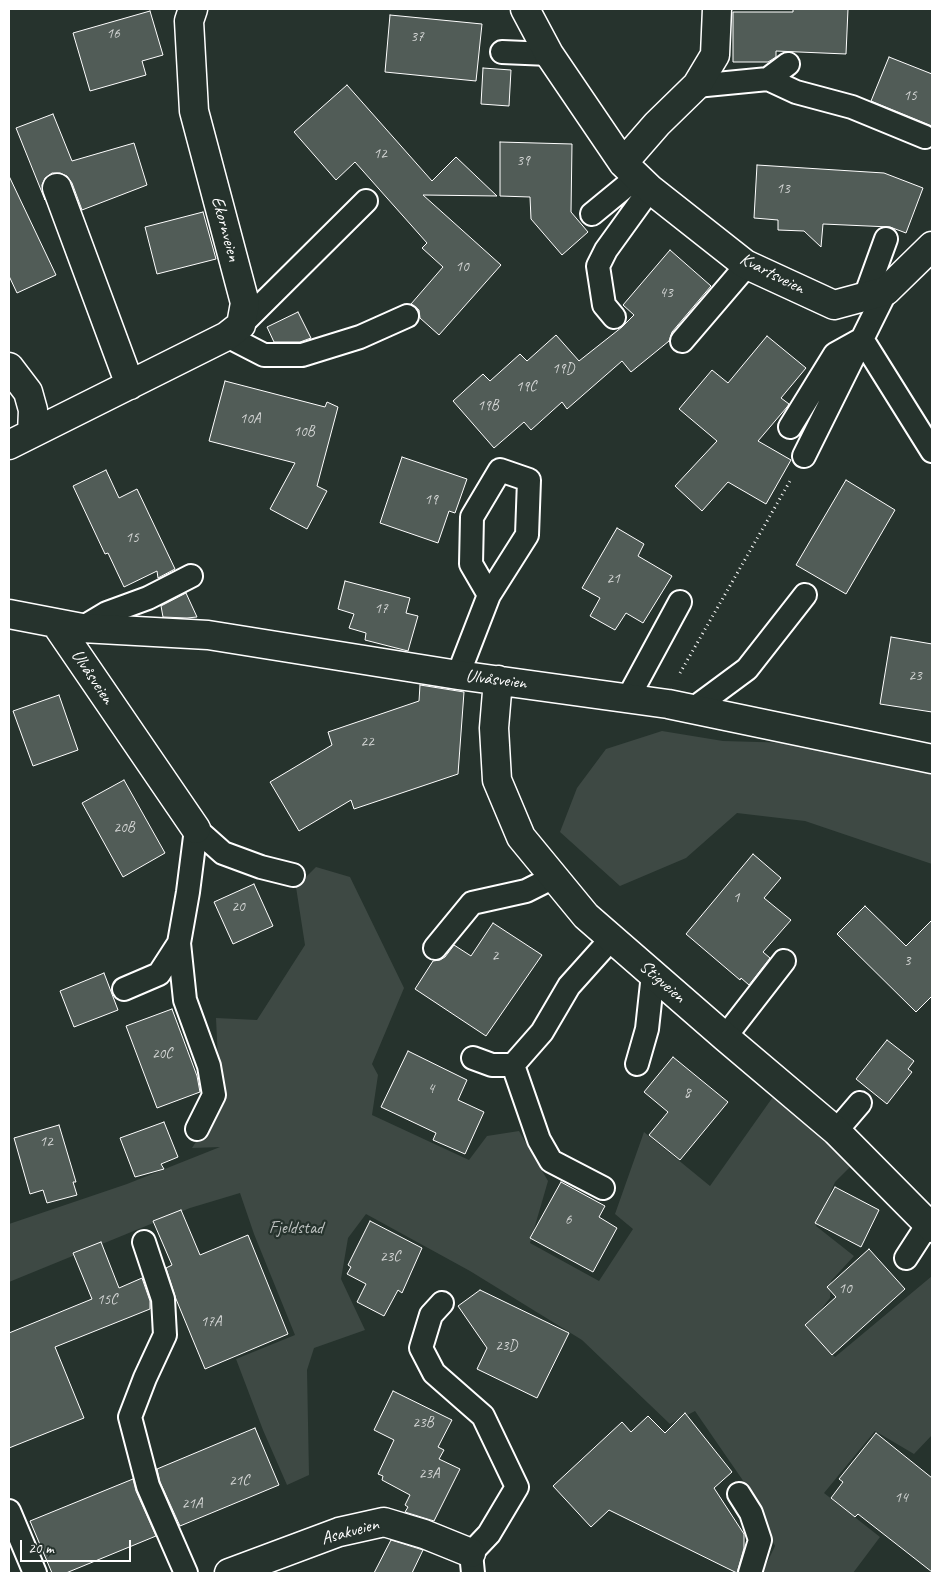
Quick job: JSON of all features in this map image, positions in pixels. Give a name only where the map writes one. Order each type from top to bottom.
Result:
[{"type":"street","name":"Ekornveien","points":[[194,9],[189,21],[194,111],[245,302],[234,330]]},
{"type":"street","name":"Kvartsveien","points":[[525,9],[549,54],[637,177],[747,265],[834,305],[875,294],[932,246]]},
{"type":"street","points":[[637,177],[657,124],[696,86],[715,55],[717,9]]},
{"type":"street","points":[[58,188],[130,385]]},
{"type":"street","points":[[20,439],[130,385],[234,330]]},
{"type":"street","points":[[9,367],[28,392],[33,410],[20,439]]},
{"type":"street","name":"Ulvåsveien","points":[[9,614],[69,626],[208,635],[458,675],[628,698],[932,759]]},
{"type":"street","name":"Ulvåsveien","points":[[69,626],[196,829]]},
{"type":"street","name":"Stigveien","points":[[498,680],[494,728],[497,780],[521,837],[586,916],[836,1131],[930,1226]]},
{"type":"street","name":"Asakveien","points":[[229,1573],[339,1532],[384,1522],[424,1534],[472,1563]]},
{"type":"lane","points":[[502,52],[549,54]]},
{"type":"lane","points":[[768,79],[788,64]]},
{"type":"lane","points":[[696,86],[768,79],[796,92],[852,107],[925,137]]},
{"type":"lane","points":[[592,214],[637,177]]},
{"type":"lane","points":[[614,317],[604,305],[598,266],[637,177]]},
{"type":"lane","points":[[366,201],[234,330],[264,355],[302,355],[360,337],[407,316]]},
{"type":"lane","points":[[804,456],[862,339],[875,294],[886,238]]},
{"type":"lane","points":[[682,341],[747,265]]},
{"type":"lane","points":[[790,427],[834,354],[862,339]]},
{"type":"lane","points":[[862,339],[932,451]]},
{"type":"lane","points":[[458,675],[489,595],[527,535],[529,480],[500,470],[472,516],[471,564],[489,595]]},
{"type":"lane","points":[[69,626],[148,598],[191,576]]},
{"type":"lane","points":[[680,707],[747,669],[805,595]]},
{"type":"lane","points":[[628,698],[680,602]]},
{"type":"lane","points":[[196,829],[224,853],[261,867],[293,875]]},
{"type":"lane","points":[[196,829],[179,943],[185,1000],[209,1066],[214,1095],[197,1129]]},
{"type":"lane","points":[[436,948],[472,903],[526,891],[554,877]]},
{"type":"lane","points":[[514,1065],[542,1032],[568,986],[612,938]]},
{"type":"lane","points":[[124,989],[159,974],[179,943]]},
{"type":"lane","points":[[725,1037],[784,961]]},
{"type":"lane","points":[[637,1064],[647,1029],[653,974]]},
{"type":"lane","points":[[473,1058],[492,1064],[514,1065]]},
{"type":"lane","points":[[514,1065],[539,1140],[551,1161],[603,1188]]},
{"type":"lane","points":[[836,1131],[860,1103]]},
{"type":"lane","points":[[906,1258],[930,1226]]},
{"type":"lane","points":[[144,1242],[163,1299],[165,1336],[145,1378],[130,1417],[148,1486],[186,1573]]},
{"type":"lane","points":[[442,1303],[431,1315],[421,1348],[434,1373],[483,1416],[517,1487],[472,1563]]},
{"type":"lane","points":[[739,1494],[751,1513],[760,1540],[750,1573]]},
{"type":"lane","points":[[9,1511],[16,1547],[35,1573]]},
{"type":"path","points":[[680,707],[680,672],[804,456]]},
{"type":"green space","points":[[662,731],[723,741],[932,747],[932,864],[805,821],[737,813],[686,858],[620,886],[560,832],[577,788],[606,749]]},
{"type":"green space","name":"Fjeldstad","points":[[316,867],[350,877],[404,988],[372,1064],[378,1075],[372,1115],[469,1160],[487,1136],[519,1131],[548,1181],[530,1243],[599,1281],[633,1229],[615,1214],[644,1132],[710,1186],[775,1094],[853,1164],[835,1182],[816,1226],[854,1256],[831,1281],[830,1298],[807,1327],[835,1357],[932,1276],[932,1435],[914,1454],[875,1431],[824,1493],[880,1537],[853,1573],[762,1573],[775,1546],[744,1482],[695,1411],[670,1424],[582,1340],[470,1271],[366,1214],[348,1238],[341,1279],[365,1330],[314,1348],[307,1370],[309,1475],[287,1485],[263,1430],[236,1359],[295,1335],[254,1234],[240,1193],[190,1208],[9,1282],[9,1224],[127,1184],[220,1147],[192,1148],[220,1104],[216,1018],[257,1020],[305,945],[296,887]]},
{"type":"building","points":[[793,9],[848,9],[846,54],[776,51],[776,57],[768,62],[733,62],[733,12],[793,12]]},
{"type":"building","points":[[150,11],[163,55],[142,61],[146,75],[90,91],[73,33]]},
{"type":"building","points":[[390,15],[482,24],[476,81],[385,72]]},
{"type":"building","points":[[889,57],[932,74],[932,126],[871,101]]},
{"type":"building","points":[[483,68],[511,70],[509,106],[481,104]]},
{"type":"building","points":[[347,85],[432,181],[456,157],[497,196],[423,195],[501,265],[439,335],[420,318],[419,310],[411,304],[443,267],[422,248],[427,243],[355,162],[336,180],[294,132]]},
{"type":"building","points":[[53,114],[72,161],[134,143],[147,185],[82,210],[72,183],[67,176],[60,173],[52,173],[45,178],[42,185],[45,200],[16,128]]},
{"type":"building","points":[[500,142],[572,144],[571,212],[588,232],[562,255],[531,219],[530,197],[500,196]]},
{"type":"building","points":[[757,165],[884,173],[923,188],[906,233],[890,227],[823,224],[821,247],[804,231],[778,230],[778,220],[754,218]]},
{"type":"building","points":[[9,176],[56,275],[17,293],[9,276]]},
{"type":"building","points":[[203,212],[216,259],[157,274],[145,227]]},
{"type":"building","points":[[670,250],[711,286],[672,332],[669,341],[631,372],[622,361],[567,409],[562,402],[531,430],[524,422],[494,448],[453,401],[483,374],[490,381],[520,354],[527,361],[556,335],[579,361],[622,327],[634,315],[623,305]]},
{"type":"building","points":[[298,312],[311,338],[300,342],[274,342],[267,327]]},
{"type":"building","points":[[767,336],[806,368],[781,398],[789,404],[758,441],[791,460],[766,504],[728,482],[702,511],[675,486],[717,441],[679,409],[712,370],[728,383]]},
{"type":"building","points":[[225,381],[325,407],[327,402],[338,407],[317,486],[327,491],[307,529],[270,509],[295,463],[209,441]]},
{"type":"building","points":[[402,457],[467,479],[455,513],[449,511],[438,543],[380,523]]},
{"type":"building","points":[[106,470],[119,498],[137,489],[175,569],[158,578],[157,571],[124,587],[108,553],[105,554],[73,486]]},
{"type":"building","points":[[846,480],[895,510],[846,594],[796,565]]},
{"type":"building","points":[[617,528],[644,544],[638,556],[672,576],[643,623],[626,613],[615,630],[590,616],[600,598],[582,588]]},
{"type":"building","points":[[345,581],[410,598],[406,613],[418,616],[408,651],[365,640],[366,633],[349,628],[354,614],[338,609]]},
{"type":"building","points":[[186,593],[197,617],[163,617],[161,606]]},
{"type":"building","points":[[891,637],[932,644],[932,712],[880,704]]},
{"type":"building","points":[[420,685],[464,692],[458,774],[354,809],[351,800],[299,831],[270,782],[332,745],[328,732],[419,701]]},
{"type":"building","points":[[59,695],[78,750],[33,766],[13,711]]},
{"type":"building","points":[[124,780],[165,853],[123,877],[82,803]]},
{"type":"building","points":[[753,854],[781,878],[764,898],[791,920],[763,952],[770,958],[749,985],[741,978],[740,980],[686,934]]},
{"type":"building","points":[[254,884],[273,926],[233,944],[214,902]]},
{"type":"building","points":[[865,906],[906,946],[932,920],[932,996],[916,1012],[837,934]]},
{"type":"building","points":[[493,923],[542,955],[486,1036],[415,989],[433,961],[445,957],[454,945],[471,956]]},
{"type":"building","points":[[104,973],[118,1010],[74,1027],[60,991]]},
{"type":"building","points":[[172,1009],[197,1076],[200,1092],[157,1108],[126,1026]]},
{"type":"building","points":[[887,1040],[914,1061],[908,1069],[912,1072],[887,1104],[856,1079]]},
{"type":"building","points":[[408,1051],[467,1080],[458,1100],[484,1112],[465,1154],[433,1140],[436,1133],[381,1107]]},
{"type":"building","points":[[673,1057],[728,1102],[680,1160],[649,1135],[668,1112],[644,1092]]},
{"type":"building","points":[[164,1122],[178,1157],[161,1164],[164,1169],[135,1177],[120,1138]]},
{"type":"building","points":[[59,1125],[76,1182],[73,1182],[77,1195],[47,1203],[43,1190],[30,1194],[14,1138]]},
{"type":"building","points":[[561,1182],[605,1206],[599,1217],[617,1228],[593,1272],[530,1238]]},
{"type":"building","points":[[835,1187],[879,1210],[861,1247],[815,1223]]},
{"type":"building","points":[[181,1210],[200,1255],[248,1235],[288,1334],[205,1369],[176,1299],[166,1268],[172,1265],[153,1221]]},
{"type":"building","points":[[370,1221],[422,1248],[402,1293],[398,1290],[384,1316],[357,1302],[366,1284],[347,1274],[351,1267],[348,1265]]},
{"type":"building","points":[[101,1242],[119,1288],[142,1278],[150,1301],[150,1309],[55,1347],[84,1418],[9,1448],[9,1333],[92,1299],[73,1253]]},
{"type":"building","points":[[869,1249],[905,1289],[832,1355],[805,1325],[836,1297],[827,1287]]},
{"type":"building","points":[[480,1290],[569,1333],[537,1398],[477,1369],[487,1348],[458,1306]]},
{"type":"building","points":[[393,1391],[452,1420],[438,1447],[444,1450],[439,1459],[460,1469],[434,1521],[405,1512],[408,1507],[405,1505],[410,1495],[382,1480],[383,1476],[378,1474],[394,1440],[374,1430]]},
{"type":"building","points":[[685,1413],[732,1472],[714,1488],[744,1534],[744,1548],[737,1573],[609,1510],[591,1527],[553,1486],[622,1422],[631,1432],[648,1416],[665,1433]]},
{"type":"building","points":[[255,1428],[279,1485],[180,1526],[160,1482],[157,1469]]},
{"type":"building","points":[[876,1433],[932,1478],[932,1572],[858,1514],[855,1517],[831,1498],[843,1482],[839,1479]]},
{"type":"building","points":[[133,1479],[136,1491],[156,1536],[66,1573],[52,1573],[30,1521]]},
{"type":"building","points":[[391,1540],[423,1550],[412,1573],[374,1573]]}]
